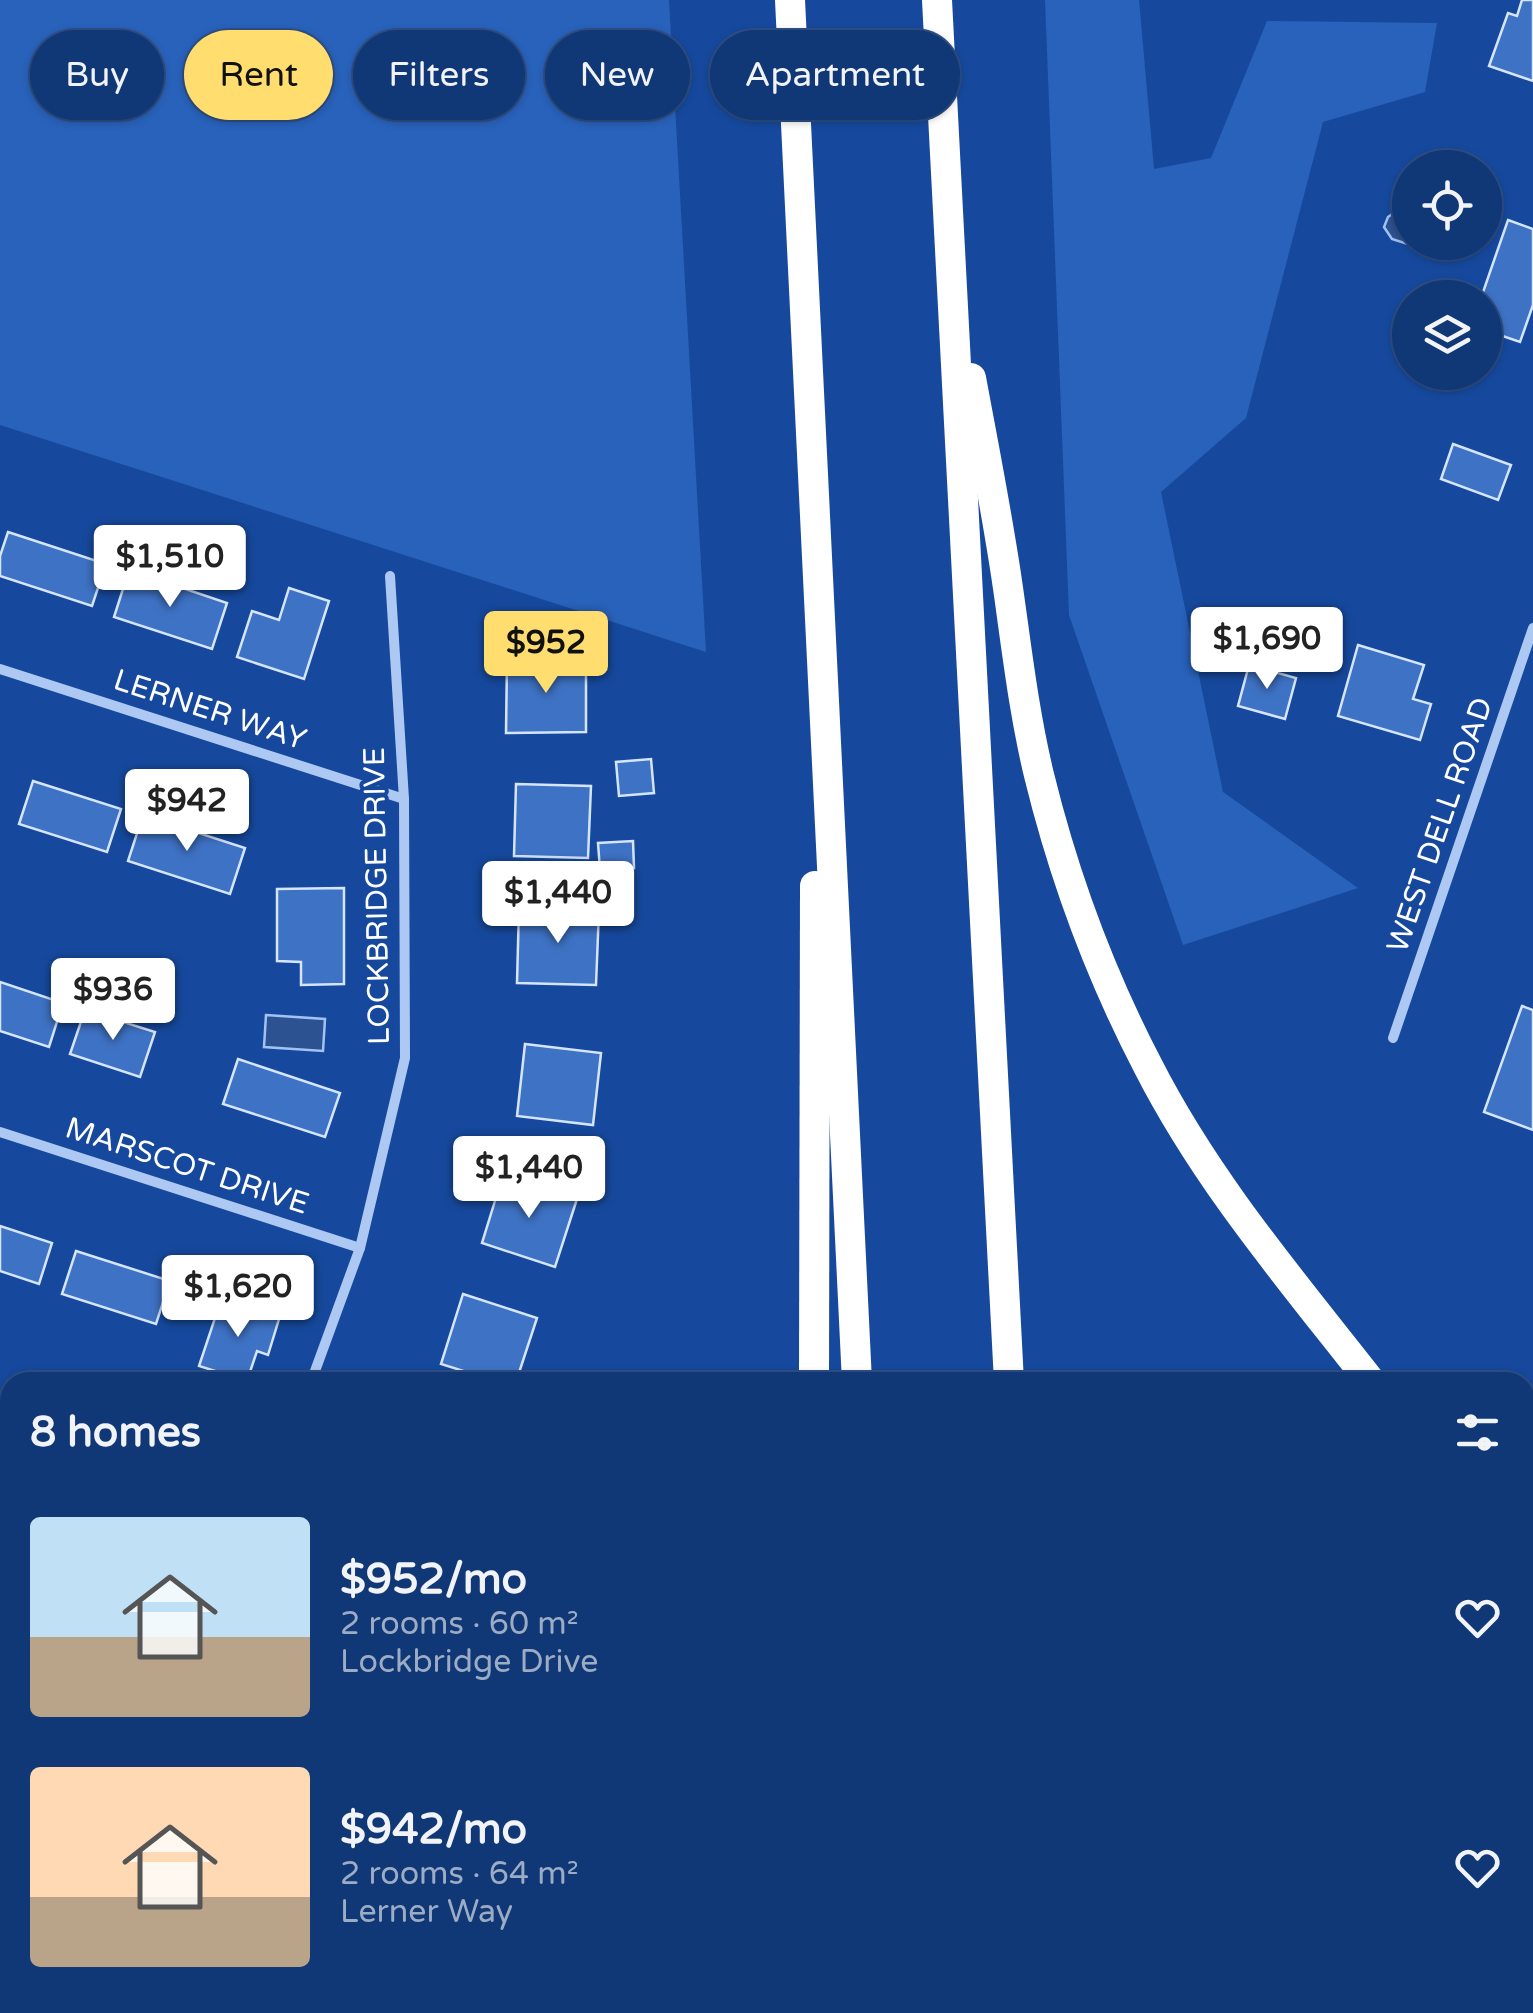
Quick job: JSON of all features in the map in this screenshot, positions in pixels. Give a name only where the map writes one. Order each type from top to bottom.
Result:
[{"type":"highway","points":[[790,0],[857,1372]]},
{"type":"highway","points":[[936,0],[1008,1372]]},
{"type":"highway","points":[[948,250],[1008,587],[1029,730],[1054,832],[1087,931],[1149,1068],[1192,1144],[1250,1227],[1363,1372]]},
{"type":"highway","points":[[814,1372],[819,598]]},
{"type":"street","name":"LOCKBRIDGE DRIVE","points":[[315,1372],[360,1248],[405,1058],[404,799],[390,576]]},
{"type":"street","name":"WEST DELL ROAD","points":[[1394,1038],[1533,628]]},
{"type":"street","name":"LERNER WAY","points":[[0,669],[404,799]]},
{"type":"street","name":"MARSCOT DRIVE","points":[[0,1132],[360,1248]]},
{"type":"shaded area","points":[[0,0],[669,0],[671,30],[545,30],[545,120],[676,120],[706,652],[0,425]]},
{"type":"shaded area","points":[[1045,0],[1139,0],[1154,169],[1211,158],[1267,21],[1437,23],[1425,92],[1323,122],[1246,418],[1161,492],[1223,792],[1358,888],[1183,945],[1069,615]]},
{"type":"shaded area","points":[[1392,214],[1392,239],[1384,227]]},
{"type":"shaded area","points":[[266,1015],[325,1019],[323,1051],[264,1047]]},
{"type":"building","points":[[1522,0],[1533,0],[1533,81],[1489,66],[1508,13],[1517,16]]},
{"type":"building","points":[[1508,220],[1533,229],[1533,305],[1520,342],[1502,336],[1502,280],[1487,280],[1494,260],[1502,260],[1502,237]]},
{"type":"building","points":[[1453,444],[1511,465],[1498,500],[1441,479]]},
{"type":"building","points":[[8,532],[106,564],[92,606],[0,576],[0,556]]},
{"type":"building","points":[[129,570],[227,603],[212,649],[114,617]]},
{"type":"building","points":[[289,588],[329,601],[304,679],[237,657],[252,611],[279,620]]},
{"type":"building","points":[[1358,645],[1424,665],[1413,699],[1431,704],[1420,740],[1338,716]]},
{"type":"building","points":[[586,659],[586,732],[506,733],[507,660]]},
{"type":"building","points":[[1249,665],[1296,678],[1285,719],[1238,706]]},
{"type":"building","points":[[651,759],[654,793],[619,796],[616,762]]},
{"type":"building","points":[[33,781],[121,809],[107,852],[19,824]]},
{"type":"building","points":[[516,784],[591,786],[588,858],[514,856]]},
{"type":"building","points":[[143,815],[245,848],[230,894],[128,861]]},
{"type":"building","points":[[633,841],[634,868],[600,870],[598,843]]},
{"type":"building","points":[[344,888],[344,984],[301,985],[301,962],[277,961],[277,889]]},
{"type":"building","points":[[519,908],[599,910],[596,985],[517,983]]},
{"type":"building","points":[[0,982],[63,1003],[49,1047],[0,1031]]},
{"type":"building","points":[[1522,1006],[1533,1010],[1533,1130],[1484,1112]]},
{"type":"building","points":[[85,1010],[155,1032],[140,1077],[70,1054]]},
{"type":"building","points":[[525,1044],[601,1053],[593,1125],[517,1116]]},
{"type":"building","points":[[238,1059],[340,1093],[325,1137],[223,1104]]},
{"type":"building","points":[[503,1175],[577,1199],[555,1267],[482,1243]]},
{"type":"building","points":[[0,1226],[52,1243],[39,1284],[0,1271]]},
{"type":"building","points":[[76,1251],[170,1281],[156,1324],[62,1294]]},
{"type":"building","points":[[463,1294],[537,1318],[519,1372],[466,1372],[441,1364]]},
{"type":"building","points":[[221,1300],[279,1319],[268,1355],[257,1351],[250,1372],[218,1372],[199,1366]]}]
